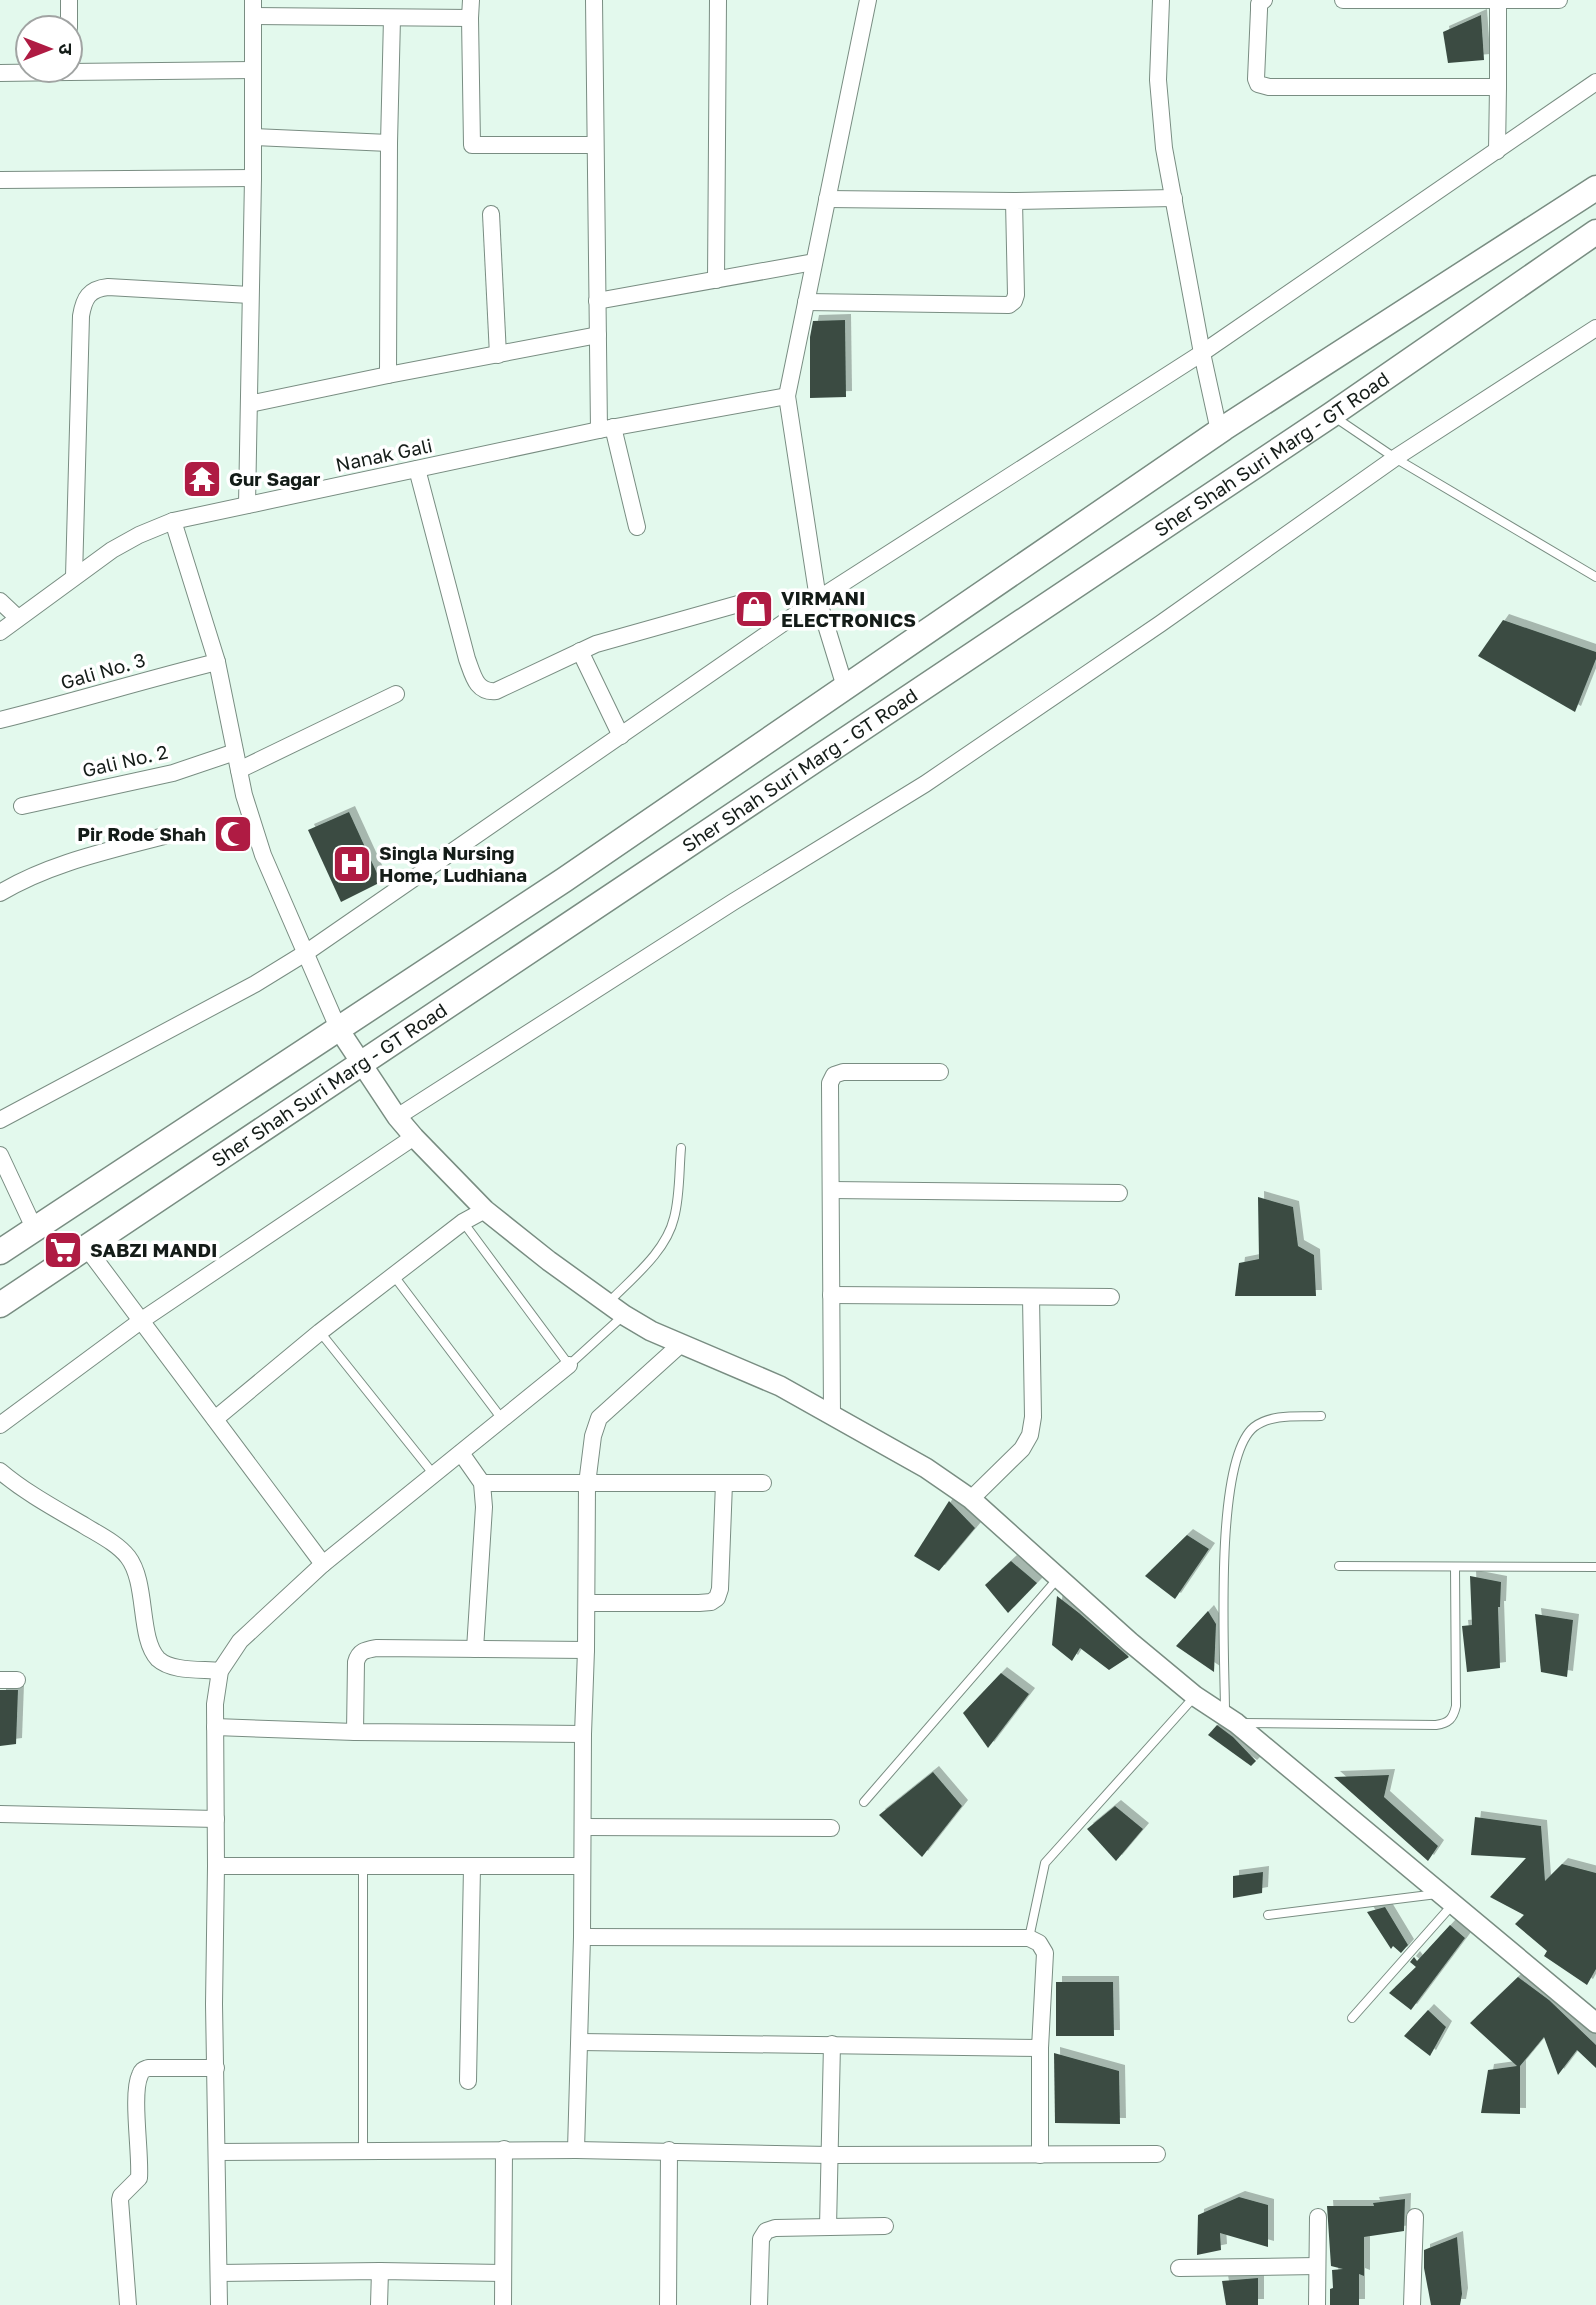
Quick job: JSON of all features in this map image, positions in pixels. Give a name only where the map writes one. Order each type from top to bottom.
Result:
[{"type":"main road","points":[[0,1252],[564,880],[1219,431],[1596,188]]},
{"type":"main road","name":"Sher Shah Suri Marg - GT Road","points":[[0,1304],[1331,415],[1596,232]]},
{"type":"street","points":[[471,0],[472,145],[595,145]]},
{"type":"street","points":[[594,0],[598,335],[606,428],[637,527]]},
{"type":"street","points":[[716,280],[718,0]]},
{"type":"street","points":[[845,687],[818,599],[787,396],[868,0]]},
{"type":"street","points":[[1161,0],[1159,113],[1202,353],[1219,431]]},
{"type":"street","points":[[1264,0],[1259,4],[1256,79],[1263,87],[1497,87]]},
{"type":"street","points":[[1343,0],[1559,0]]},
{"type":"street","points":[[1497,151],[1498,1]]},
{"type":"street","points":[[247,505],[253,8],[392,18],[470,18]]},
{"type":"street","points":[[388,375],[392,18]]},
{"type":"street","points":[[84,71],[253,70]]},
{"type":"street","points":[[0,1120],[243,990],[307,952],[818,599],[1202,353],[1596,82]]},
{"type":"street","points":[[253,137],[389,143]]},
{"type":"street","points":[[0,180],[253,178]]},
{"type":"street","points":[[827,199],[1014,201],[1174,198]]},
{"type":"street","points":[[806,302],[1009,305],[1016,295],[1014,201]]},
{"type":"street","points":[[491,214],[498,355]]},
{"type":"street","points":[[597,301],[814,262]]},
{"type":"street","points":[[74,577],[81,316],[85,298],[96,288],[250,295]]},
{"type":"street","points":[[397,1117],[733,902],[925,784],[1160,624],[1395,458],[1596,328]]},
{"type":"street","points":[[248,404],[598,335]]},
{"type":"street","name":"Nanak Gali","points":[[0,632],[112,550],[139,535],[173,522],[606,428],[787,396]]},
{"type":"street","points":[[417,469],[467,659],[474,679],[481,689],[496,691],[580,651],[749,601]]},
{"type":"street","points":[[173,522],[217,663],[244,795],[263,855],[338,1028],[397,1117],[414,1137],[485,1210],[624,1315],[681,1345],[780,1386],[926,1468],[971,1499],[1130,1642],[1195,1696],[1231,1719],[1596,2023]]},
{"type":"street","points":[[0,601],[18,618]]},
{"type":"street","points":[[580,651],[621,736]]},
{"type":"street","name":"Gali No. 3","points":[[0,720],[92,697],[140,681],[217,663]]},
{"type":"street","points":[[239,769],[396,694]]},
{"type":"street","name":"Gali No. 2","points":[[22,806],[173,773],[235,751]]},
{"type":"street","points":[[0,893],[34,875],[66,863],[163,836]]},
{"type":"street","points":[[832,1415],[830,1083],[834,1075],[843,1072],[940,1072]]},
{"type":"street","points":[[0,1425],[142,1320],[414,1137]]},
{"type":"street","points":[[0,1155],[34,1230]]},
{"type":"street","points":[[831,1190],[1119,1193]]},
{"type":"street","points":[[215,1419],[320,1332],[464,1222],[485,1210]]},
{"type":"street","points":[[86,1247],[323,1564]]},
{"type":"street","points":[[831,1295],[1111,1297]]},
{"type":"street","points":[[971,1499],[1022,1449],[1030,1435],[1033,1417],[1031,1297]]},
{"type":"street","points":[[576,2150],[582,1937],[587,1484],[593,1436],[599,1418],[681,1345]]},
{"type":"street","points":[[219,2305],[214,2004],[215,1696],[220,1671],[240,1641],[323,1564],[569,1365]]},
{"type":"street","points":[[461,1453],[482,1483],[484,1507],[475,1649]]},
{"type":"street","points":[[0,1471],[20,1487],[108,1539],[127,1556],[138,1578],[150,1647],[161,1661],[173,1666],[220,1671]]},
{"type":"street","points":[[482,1483],[763,1483]]},
{"type":"street","points":[[587,1603],[699,1603],[717,1598],[720,1589],[724,1483]]},
{"type":"street","points":[[355,1732],[356,1662],[362,1651],[376,1648],[586,1650]]},
{"type":"street","points":[[0,1680],[17,1680]]},
{"type":"street","points":[[215,1727],[355,1732],[583,1734]]},
{"type":"street","points":[[0,1814],[216,1819]]},
{"type":"street","points":[[583,1827],[831,1828]]},
{"type":"street","points":[[216,1866],[582,1866]]},
{"type":"street","points":[[468,2081],[472,1867]]},
{"type":"street","points":[[582,1937],[1029,1938],[1039,1943],[1045,1954],[1040,2048],[1040,2155]]},
{"type":"street","points":[[580,2042],[1040,2048]]},
{"type":"street","points":[[828,2227],[832,2044]]},
{"type":"street","points":[[128,2305],[120,2200],[139,2178],[138,2079],[148,2068],[216,2068]]},
{"type":"street","points":[[218,2152],[504,2149],[830,2155],[1157,2154]]},
{"type":"street","points":[[503,2305],[504,2149]]},
{"type":"street","points":[[668,2305],[669,2150]]},
{"type":"street","points":[[1317,2305],[1318,2217]]},
{"type":"street","points":[[1412,2305],[1415,2217]]},
{"type":"street","points":[[759,2305],[761,2239],[766,2231],[775,2228],[885,2226]]},
{"type":"street","points":[[1179,2268],[1317,2266]]},
{"type":"street","points":[[379,2305],[380,2271]]},
{"type":"street","points":[[219,2273],[503,2273]]},
{"type":"lane","points":[[1331,415],[1395,458],[1596,577]]},
{"type":"lane","points":[[608,1303],[662,1244],[674,1220],[681,1148]]},
{"type":"lane","points":[[464,1222],[569,1365],[624,1315]]},
{"type":"lane","points":[[394,1276],[502,1420]]},
{"type":"lane","points":[[320,1332],[435,1476]]},
{"type":"lane","points":[[1321,1416],[1267,1419],[1252,1429],[1240,1447],[1231,1476],[1226,1517],[1231,1719],[1436,1725],[1447,1723],[1453,1717],[1455,1706],[1455,1567]]},
{"type":"lane","points":[[1339,1566],[1596,1567]]},
{"type":"lane","points":[[864,1802],[1059,1577]]},
{"type":"lane","points":[[1029,1938],[1045,1863],[1195,1696]]},
{"type":"lane","points":[[363,1867],[363,2150]]},
{"type":"lane","points":[[1268,1915],[1446,1899]]},
{"type":"lane","points":[[1352,2018],[1446,1899]]},
{"type":"building","points":[[1481,15],[1484,60],[1448,63],[1443,32]]},
{"type":"building","points":[[845,320],[846,397],[810,398],[810,337],[813,321]]},
{"type":"building","points":[[1503,620],[1596,652],[1596,659],[1575,712],[1478,656]]},
{"type":"building","points":[[349,812],[381,882],[341,902],[308,830]]},
{"type":"building","points":[[1258,1197],[1293,1207],[1298,1246],[1314,1255],[1316,1296],[1235,1296],[1239,1263],[1259,1259]]},
{"type":"building","points":[[949,1501],[975,1528],[939,1571],[914,1556]]},
{"type":"building","points":[[1187,1535],[1209,1549],[1175,1599],[1145,1576]]},
{"type":"building","points":[[1011,1561],[1037,1583],[1008,1613],[985,1585]]},
{"type":"building","points":[[1470,1576],[1501,1582],[1498,1607],[1500,1668],[1467,1672],[1462,1626],[1472,1625]]},
{"type":"building","points":[[1057,1596],[1129,1657],[1109,1670],[1080,1648],[1072,1661],[1052,1645]]},
{"type":"building","points":[[1208,1611],[1216,1624],[1214,1672],[1176,1646]]},
{"type":"building","points":[[1535,1614],[1573,1620],[1567,1677],[1541,1672]]},
{"type":"building","points":[[1001,1673],[1029,1694],[988,1748],[963,1713]]},
{"type":"building","points":[[0,1690],[18,1690],[16,1744],[0,1746]]},
{"type":"building","points":[[1217,1725],[1256,1761],[1251,1766],[1208,1735]]},
{"type":"building","points":[[933,1772],[962,1806],[922,1857],[879,1815]]},
{"type":"building","points":[[1389,1775],[1384,1797],[1438,1846],[1428,1861],[1334,1777]]},
{"type":"building","points":[[1115,1806],[1143,1829],[1116,1861],[1087,1829]]},
{"type":"building","points":[[1475,1817],[1541,1826],[1545,1881],[1562,1864],[1596,1873],[1596,1969],[1587,1985],[1544,1956],[1547,1951],[1515,1924],[1524,1915],[1490,1897],[1526,1858],[1471,1855]]},
{"type":"building","points":[[1263,1872],[1262,1893],[1233,1898],[1233,1876]]},
{"type":"building","points":[[1385,1907],[1408,1945],[1401,1953],[1393,1946],[1391,1949],[1367,1912]]},
{"type":"building","points":[[1450,1925],[1465,1938],[1411,2010],[1389,1993],[1416,1967],[1410,1962],[1414,1957],[1417,1961]]},
{"type":"building","points":[[1518,1977],[1549,2000],[1596,2045],[1596,2068],[1577,2050],[1558,2075],[1544,2037],[1520,2066],[1520,2114],[1481,2113],[1488,2070],[1517,2066],[1470,2023]]},
{"type":"building","points":[[1056,1982],[1113,1982],[1114,2036],[1056,2036]]},
{"type":"building","points":[[1428,2010],[1446,2027],[1430,2056],[1404,2036]]},
{"type":"building","points":[[1054,2053],[1119,2071],[1120,2124],[1055,2123]]},
{"type":"building","points":[[1239,2197],[1268,2205],[1268,2247],[1220,2233],[1221,2250],[1197,2255],[1198,2215]]},
{"type":"building","points":[[1405,2199],[1404,2231],[1364,2237],[1364,2276],[1359,2274],[1359,2305],[1330,2305],[1332,2270],[1343,2269],[1331,2266],[1327,2206],[1374,2206],[1373,2203]]},
{"type":"building","points":[[1457,2237],[1462,2294],[1460,2305],[1431,2305],[1424,2268],[1424,2250]]},
{"type":"building","points":[[1258,2278],[1258,2305],[1226,2305],[1222,2281]]},
{"type":"place","name":"Gur Sagar","points":[[202,479]]},
{"type":"place","name":"VIRMANI ELECTRONICS","points":[[754,609]]},
{"type":"place","name":"Pir Rode Shah","points":[[233,834]]},
{"type":"place","name":"Singla Nursing Home, Ludhiana","points":[[352,864]]},
{"type":"place","name":"SABZI MANDI","points":[[63,1250]]}]
